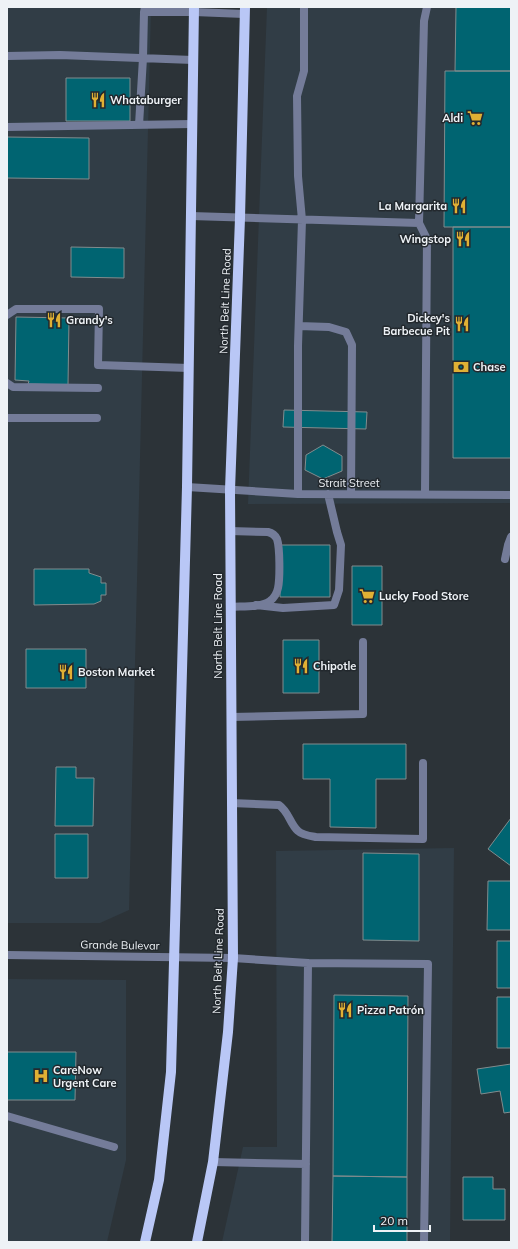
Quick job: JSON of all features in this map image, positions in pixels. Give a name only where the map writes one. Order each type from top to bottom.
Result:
[{"type":"main road","points":[[145,1242],[159,1180],[172,1072],[187,487],[194,10]]},
{"type":"main road","name":"North Belt Line Road","points":[[197,1242],[213,1162],[228,1032],[233,958],[230,490],[240,218],[245,11]]},
{"type":"street","points":[[298,494],[298,346],[302,220],[298,176],[297,96],[304,71],[304,7]]},
{"type":"street","points":[[425,494],[427,239],[419,223],[424,21],[427,7]]},
{"type":"street","points":[[139,125],[145,10],[245,11]]},
{"type":"street","points":[[7,56],[60,55],[193,60]]},
{"type":"street","points":[[7,127],[192,124]]},
{"type":"street","points":[[191,216],[419,223]]},
{"type":"street","points":[[7,314],[16,308],[99,309],[98,365],[189,368]]},
{"type":"street","points":[[299,326],[329,327],[346,332],[352,345],[351,494]]},
{"type":"street","points":[[7,383],[14,387],[98,388]]},
{"type":"street","points":[[7,418],[97,418]]},
{"type":"street","name":"Strait Street","points":[[187,487],[298,494],[511,495]]},
{"type":"street","points":[[230,607],[256,605],[283,608],[334,605],[339,590],[341,544],[336,532],[328,494]]},
{"type":"street","points":[[230,531],[268,532],[273,534],[276,538],[279,554],[278,590],[270,601],[256,605]]},
{"type":"street","points":[[506,559],[511,537]]},
{"type":"street","points":[[231,717],[363,714],[363,642]]},
{"type":"street","points":[[231,803],[279,805],[284,808],[297,830],[316,837],[423,839],[423,763]]},
{"type":"street","name":"Grande Bulevar","points":[[7,955],[233,958],[308,963],[428,964],[424,1242]]},
{"type":"street","points":[[305,1242],[308,963]]},
{"type":"street","points":[[7,1116],[114,1147]]},
{"type":"street","points":[[213,1162],[306,1164]]},
{"type":"shaded area","points":[[7,7],[151,7],[129,910],[100,923],[7,923]]},
{"type":"shaded area","points":[[267,7],[511,7],[511,503],[248,504]]},
{"type":"shaded area","points":[[454,848],[450,1242],[222,1242],[243,1147],[277,1147],[276,851]]},
{"type":"shaded area","points":[[7,979],[126,980],[126,1160],[107,1242],[7,1242]]},
{"type":"building","points":[[456,7],[511,7],[511,71],[455,71]]},
{"type":"building","points":[[445,71],[511,71],[511,227],[444,227]]},
{"type":"building","name":"Whataburger","points":[[66,78],[130,78],[130,121],[66,121]]},
{"type":"building","points":[[7,137],[89,138],[89,179],[7,178]]},
{"type":"building","points":[[453,227],[511,227],[511,458],[453,458]]},
{"type":"building","points":[[71,247],[124,248],[124,278],[71,277]]},
{"type":"building","points":[[16,317],[69,318],[68,385],[28,384],[29,381],[15,380]]},
{"type":"building","points":[[284,410],[367,412],[366,429],[283,427]]},
{"type":"building","points":[[323,445],[342,456],[342,471],[323,479],[305,470],[306,455]]},
{"type":"building","points":[[280,545],[330,545],[330,597],[280,597]]},
{"type":"building","name":"Lucky Food Store","points":[[352,566],[382,566],[382,625],[352,625]]},
{"type":"building","points":[[34,569],[89,569],[89,573],[101,577],[101,583],[106,583],[106,595],[101,595],[101,601],[94,604],[34,605]]},
{"type":"building","name":"Chipotle","points":[[283,640],[319,640],[319,693],[283,693]]},
{"type":"building","points":[[26,649],[86,649],[86,688],[26,688]]},
{"type":"building","points":[[303,744],[406,744],[406,779],[376,779],[376,828],[330,827],[330,779],[303,779]]},
{"type":"building","points":[[56,767],[76,767],[76,778],[94,778],[93,826],[55,826]]},
{"type":"building","points":[[511,818],[511,866],[488,849]]},
{"type":"building","points":[[55,834],[88,834],[88,878],[55,878]]},
{"type":"building","points":[[363,853],[419,854],[419,941],[363,940]]},
{"type":"building","points":[[488,881],[511,881],[511,930],[487,930]]},
{"type":"building","points":[[497,941],[511,941],[511,988],[497,988]]},
{"type":"building","points":[[334,995],[408,996],[407,1177],[333,1176]]},
{"type":"building","points":[[497,997],[511,997],[511,1048],[497,1048]]},
{"type":"building","name":"CareNow Urgent Care","points":[[7,1052],[76,1052],[75,1100],[7,1100]]},
{"type":"building","points":[[511,1064],[511,1112],[504,1113],[500,1091],[481,1094],[477,1069]]},
{"type":"building","points":[[333,1176],[407,1177],[407,1242],[332,1242]]},
{"type":"building","points":[[463,1177],[493,1177],[493,1189],[505,1189],[505,1220],[463,1220]]},
{"type":"place","name":"Whataburger","points":[[98,100]]},
{"type":"place","name":"Aldi","points":[[475,118]]},
{"type":"place","name":"La Margarita","points":[[459,206]]},
{"type":"place","name":"Wingstop","points":[[463,239]]},
{"type":"place","name":"Grandy's","points":[[54,320]]},
{"type":"place","name":"Dickey's Barbecue Pit","points":[[462,324]]},
{"type":"place","name":"Chase","points":[[461,367]]},
{"type":"place","name":"Lucky Food Store","points":[[367,596]]},
{"type":"place","name":"Chipotle","points":[[301,666]]},
{"type":"place","name":"Boston Market","points":[[66,672]]},
{"type":"place","name":"Pizza Patrón","points":[[345,1010]]},
{"type":"place","name":"CareNow Urgent Care","points":[[41,1076]]}]
